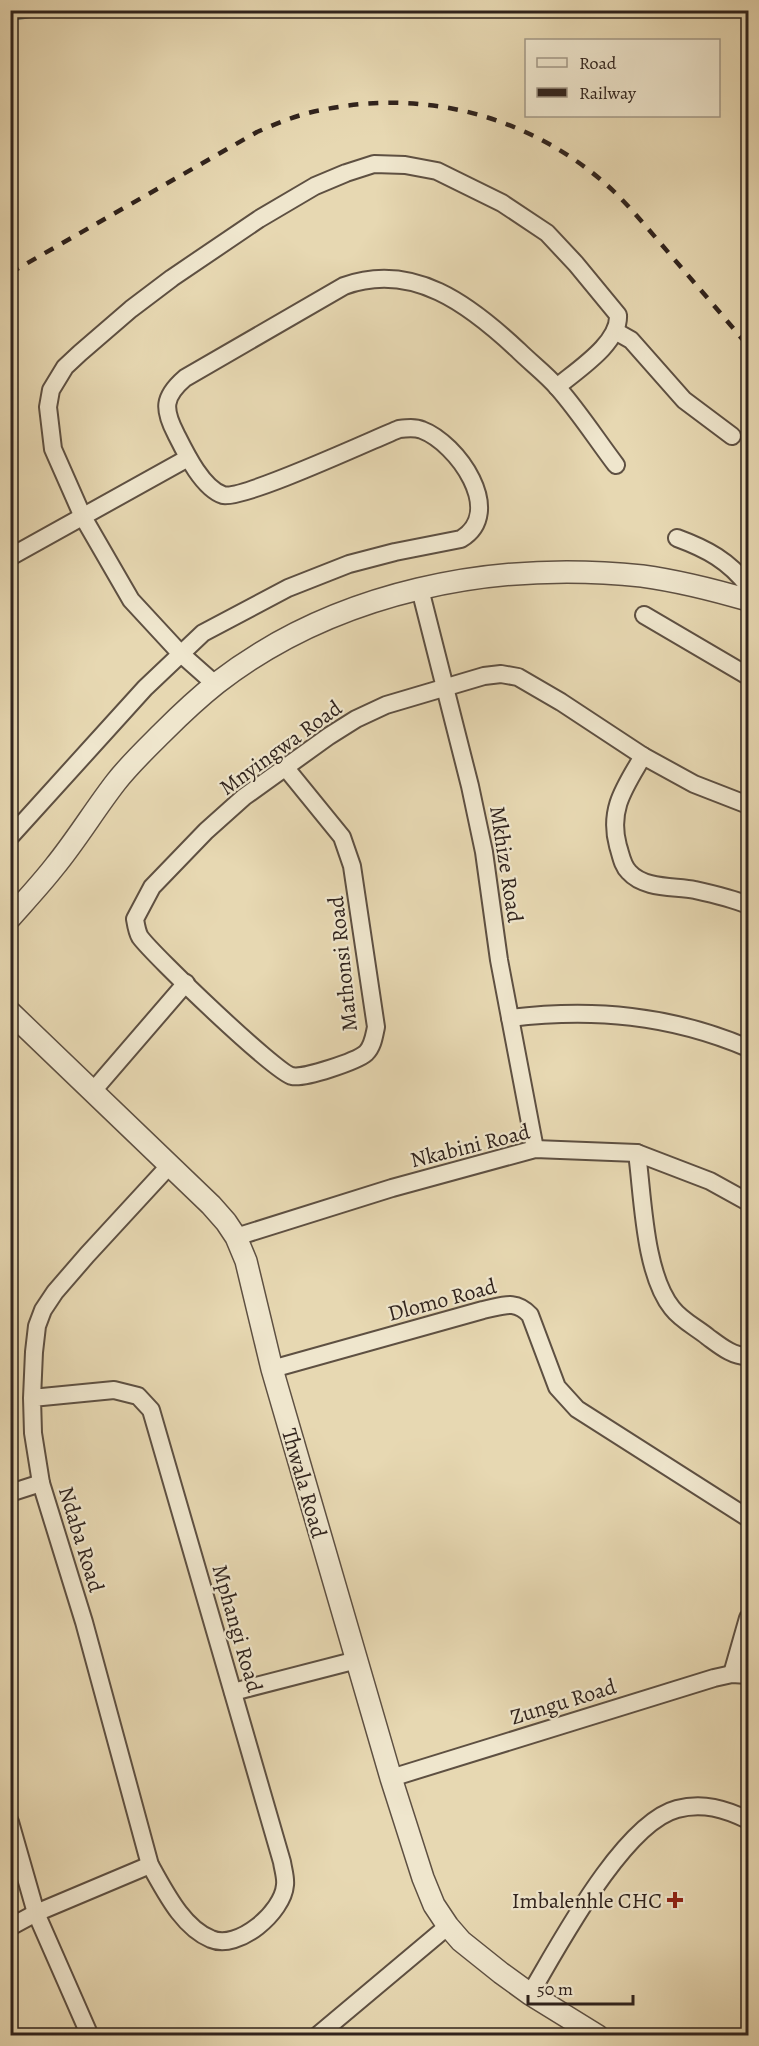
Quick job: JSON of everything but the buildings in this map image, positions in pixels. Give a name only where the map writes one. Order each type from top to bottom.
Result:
[{"type":"street","points":[[215,684],[180,654],[131,600],[83,517],[53,449],[48,407],[51,390],[65,368],[131,309],[259,219],[315,186],[374,164],[405,165],[437,171],[502,203],[547,233],[618,315],[615,331],[595,355],[557,387]]},
{"type":"street","points":[[10,837],[145,688],[203,633],[288,588],[349,564],[461,539],[475,527],[481,507],[469,473],[437,438],[410,427],[399,429],[253,490],[234,495],[216,492],[188,458],[167,415],[166,404],[174,387],[185,378],[327,295],[357,281],[393,279],[419,284],[441,292],[481,317],[557,387],[616,465]]},
{"type":"street","points":[[615,331],[631,340],[684,400],[732,436]]},
{"type":"street","points":[[10,557],[188,458]]},
{"type":"street","points":[[677,538],[695,544],[726,562],[736,570],[748,586]]},
{"type":"street","points":[[10,918],[55,867],[117,781],[162,733],[215,684],[292,636],[356,607],[458,580],[520,573],[575,571],[644,577],[717,591],[748,600]]},
{"type":"street","name":"Mkhize Road","points":[[420,589],[470,786],[484,852],[499,960],[535,1149]]},
{"type":"street","points":[[644,615],[748,676]]},
{"type":"street","name":"Mnyingwa Road","points":[[135,919],[152,887],[207,831],[244,797],[329,736],[356,719],[386,705],[492,675],[519,677],[644,756],[694,784],[748,805]]},
{"type":"street","points":[[644,756],[624,788],[615,814],[616,836],[626,867],[639,879],[652,884],[713,894],[748,904]]},
{"type":"street","name":"Mathonsi Road","points":[[135,919],[140,936],[186,983],[262,1055],[292,1076],[306,1075],[356,1059],[366,1053],[372,1044],[376,1028],[352,866],[342,837],[285,767]]},
{"type":"street","points":[[93,1092],[186,983]]},
{"type":"street","name":"Thwala Road","points":[[10,1012],[211,1204],[236,1237],[246,1261],[272,1369],[391,1778],[434,1905],[461,1941],[530,1994],[598,2036]]},
{"type":"street","points":[[510,1018],[554,1013],[633,1016],[680,1024],[748,1048]]},
{"type":"street","name":"Nkabini Road","points":[[236,1237],[392,1188],[535,1149],[637,1153],[710,1181],[748,1202]]},
{"type":"street","points":[[637,1153],[645,1231],[663,1296],[673,1311],[720,1345],[733,1353],[748,1356]]},
{"type":"street","name":"Ndaba Road","points":[[169,1166],[87,1255],[55,1292],[43,1310],[36,1335],[32,1398],[33,1433],[41,1483],[84,1622],[150,1865],[188,1922],[213,1940]]},
{"type":"street","name":"Dlomo Road","points":[[272,1369],[483,1310],[510,1304],[517,1305],[530,1315],[557,1387],[577,1409],[748,1518]]},
{"type":"street","name":"Mphangi Road","points":[[32,1398],[114,1390],[138,1396],[151,1410],[282,1862],[285,1885],[272,1913],[260,1925],[242,1936],[226,1941],[213,1940]]},
{"type":"street","points":[[10,1493],[41,1483]]},
{"type":"street","points":[[740,1674],[748,1618]]},
{"type":"street","points":[[233,1692],[357,1660]]},
{"type":"street","name":"Zungu Road","points":[[391,1778],[740,1674]]},
{"type":"street","points":[[530,1994],[617,1856],[636,1835],[675,1810],[694,1806],[710,1806],[731,1811],[748,1820]]},
{"type":"street","points":[[10,1822],[36,1913],[90,2036]]},
{"type":"street","points":[[12,1928],[36,1913],[150,1865]]},
{"type":"street","points":[[317,2036],[448,1926]]},
{"type":"waterway","points":[[10,19],[36,15],[46,10]]},
{"type":"railway","points":[[10,273],[257,132],[281,122],[313,112],[359,104],[433,105],[469,112],[504,123],[538,138],[570,157],[600,179],[632,210],[748,346]]},
{"type":"place","name":"Imbalenhle CHC","points":[[675,1900]]}]
